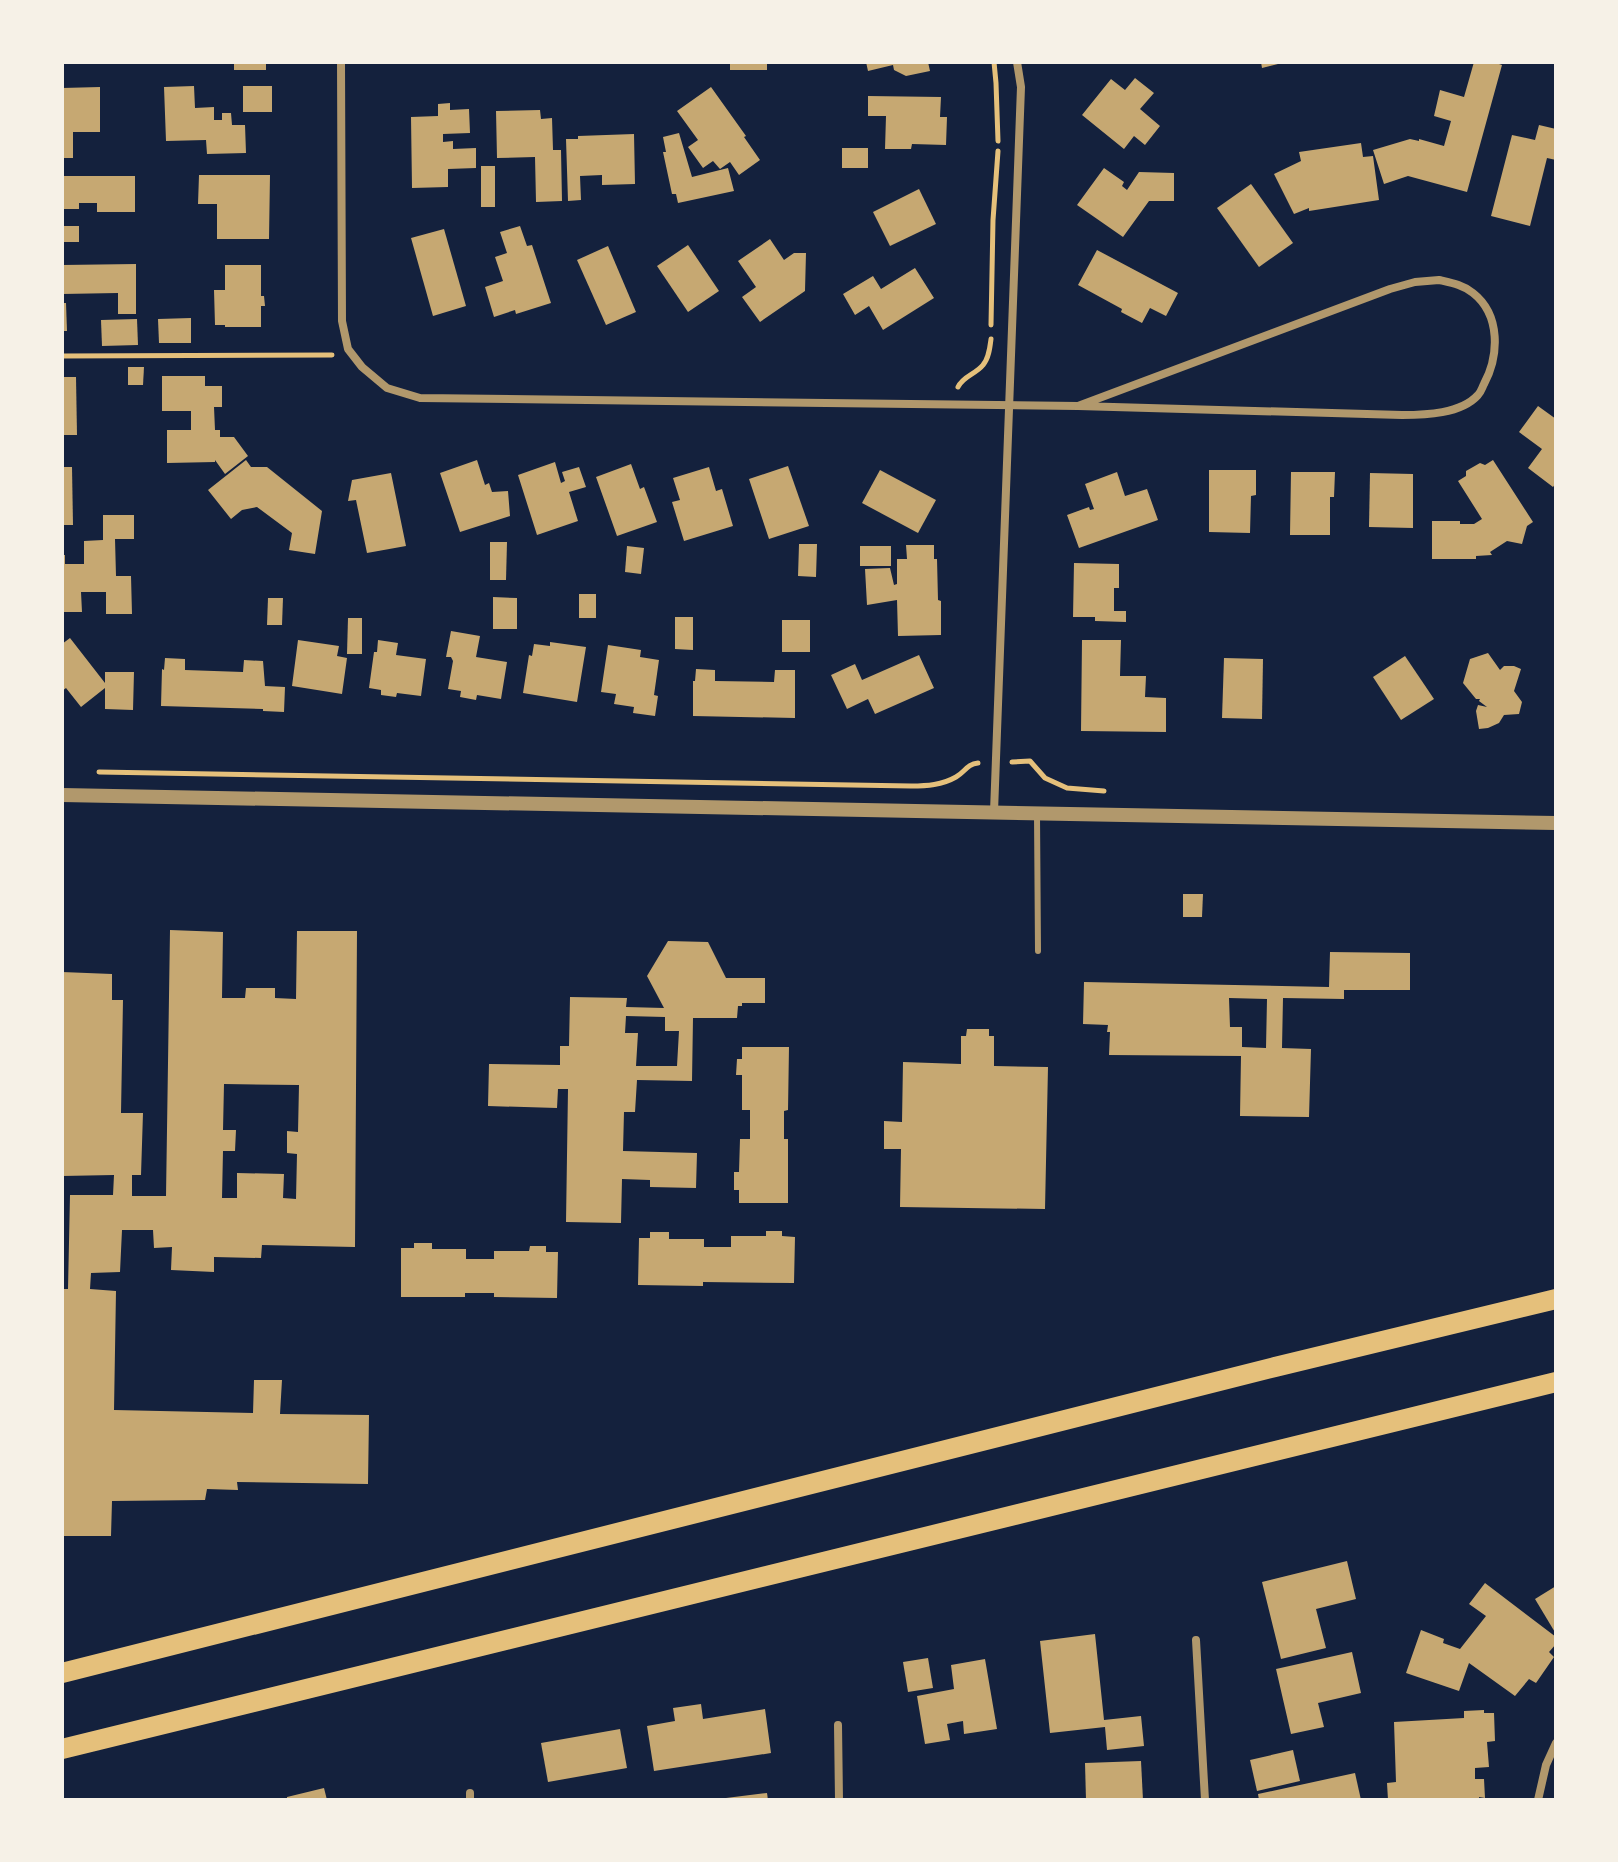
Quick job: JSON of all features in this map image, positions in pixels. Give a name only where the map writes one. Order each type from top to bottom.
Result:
[{"type":"main road","points":[[62,1673],[1556,1299]]},
{"type":"main road","points":[[62,1749],[1556,1382]]},
{"type":"street","points":[[341,62],[342,321],[348,349],[362,367],[387,388],[420,398],[1078,406],[1431,415],[1457,408],[1478,395],[1490,373],[1495,353],[1494,332],[1489,313],[1476,295],[1461,285],[1439,280],[1415,282],[1078,406]]},
{"type":"street","points":[[994,812],[1021,87],[1017,62]]},
{"type":"street","points":[[62,795],[1556,823]]},
{"type":"street","points":[[1196,1640],[1205,1800]]},
{"type":"street","points":[[838,1725],[839,1800]]},
{"type":"street","points":[[1538,1800],[1546,1765],[1556,1743]]},
{"type":"lane","points":[[1037,813],[1038,951]]},
{"type":"path","points":[[952,405],[960,382],[983,366],[991,339],[998,141],[994,62]]},
{"type":"path","points":[[62,356],[329,356]]},
{"type":"path","points":[[94,772],[930,786],[954,779],[971,764],[1030,761],[1045,778],[1067,788],[1119,791]]},
{"type":"building","points":[[234,62],[266,62],[266,70],[234,70]]},
{"type":"building","points":[[730,62],[767,62],[767,70],[730,70]]},
{"type":"building","points":[[866,62],[928,62],[930,71],[906,76],[894,70],[893,65],[868,71]]},
{"type":"building","points":[[1261,62],[1282,62],[1282,63],[1262,68]]},
{"type":"building","points":[[1474,62],[1502,65],[1467,192],[1408,176],[1384,184],[1373,150],[1410,139],[1444,146],[1451,121],[1434,116],[1440,90],[1464,97]]},
{"type":"building","points":[[1135,78],[1154,93],[1140,109],[1160,126],[1145,145],[1134,136],[1124,149],[1082,115],[1111,79],[1125,90]]},
{"type":"building","points":[[194,86],[195,108],[214,107],[214,120],[222,120],[222,113],[231,113],[232,125],[245,125],[246,153],[207,154],[206,140],[166,141],[164,87]]},
{"type":"building","points":[[243,86],[272,86],[272,112],[243,112]]},
{"type":"building","points":[[100,87],[100,132],[73,132],[73,158],[62,158],[62,88]]},
{"type":"building","points":[[711,87],[760,160],[739,175],[730,162],[720,169],[713,161],[703,168],[688,147],[698,140],[677,111]]},
{"type":"building","points":[[868,96],[941,97],[940,117],[947,117],[946,145],[912,144],[911,149],[885,149],[886,116],[868,116]]},
{"type":"building","points":[[450,103],[450,110],[469,109],[470,133],[443,134],[443,142],[453,141],[453,149],[476,148],[476,168],[448,169],[448,187],[412,188],[411,117],[438,116],[438,104]]},
{"type":"building","points":[[540,110],[541,119],[552,118],[553,150],[561,150],[562,201],[536,202],[535,157],[497,158],[496,111]]},
{"type":"building","points":[[1539,125],[1556,129],[1556,160],[1547,158],[1530,226],[1491,216],[1512,135],[1535,140]]},
{"type":"building","points":[[679,133],[692,177],[728,168],[734,191],[678,203],[676,194],[672,194],[663,137]]},
{"type":"building","points":[[634,134],[635,184],[602,185],[602,175],[580,176],[581,200],[568,201],[566,139]]},
{"type":"building","points":[[1361,143],[1363,157],[1373,156],[1379,200],[1309,211],[1309,208],[1294,214],[1274,174],[1301,161],[1299,152]]},
{"type":"building","points":[[842,148],[868,148],[868,168],[842,168]]},
{"type":"building","points":[[481,166],[495,166],[495,207],[481,207]]},
{"type":"building","points":[[1104,168],[1124,182],[1122,186],[1127,190],[1139,172],[1174,173],[1174,201],[1149,201],[1123,237],[1077,205]]},
{"type":"building","points":[[199,175],[270,175],[269,239],[217,239],[217,204],[198,204]]},
{"type":"building","points":[[62,176],[135,176],[135,212],[97,212],[97,203],[79,203],[79,209],[62,209]]},
{"type":"building","points":[[1251,184],[1293,243],[1259,267],[1217,208]]},
{"type":"building","points":[[919,189],[936,224],[890,246],[873,212]]},
{"type":"building","points":[[62,226],[79,226],[79,242],[62,242]]},
{"type":"building","points":[[520,226],[527,246],[532,245],[551,303],[494,317],[485,287],[503,281],[495,257],[507,253],[500,232]]},
{"type":"building","points":[[444,229],[466,306],[433,316],[411,238]]},
{"type":"building","points":[[770,239],[784,260],[794,253],[806,253],[805,291],[760,322],[742,297],[756,287],[738,261]]},
{"type":"building","points":[[688,245],[719,291],[688,312],[657,266]]},
{"type":"building","points":[[608,246],[636,312],[606,325],[577,260]]},
{"type":"building","points":[[1097,250],[1178,293],[1166,316],[1150,308],[1142,323],[1078,285]]},
{"type":"building","points":[[136,264],[136,314],[118,314],[118,293],[62,294],[62,265]]},
{"type":"building","points":[[225,265],[261,265],[261,296],[264,296],[265,306],[261,306],[261,327],[215,325],[214,290],[225,290]]},
{"type":"building","points":[[915,268],[934,298],[883,330],[869,306],[855,315],[843,294],[873,276],[881,289]]},
{"type":"building","points":[[62,303],[66,303],[67,331],[62,331]]},
{"type":"building","points":[[191,318],[191,343],[159,343],[158,319]]},
{"type":"building","points":[[137,319],[138,345],[102,346],[101,320]]},
{"type":"building","points":[[128,367],[144,367],[143,385],[128,385]]},
{"type":"building","points":[[162,376],[205,376],[205,386],[222,386],[222,407],[214,407],[215,430],[220,430],[220,437],[234,437],[248,456],[225,474],[215,460],[167,463],[167,430],[191,430],[191,411],[162,411]]},
{"type":"building","points":[[62,377],[76,377],[77,435],[62,435]]},
{"type":"building","points":[[1538,406],[1556,419],[1556,483],[1553,487],[1528,468],[1542,449],[1519,432]]},
{"type":"building","points":[[246,460],[251,467],[267,467],[322,511],[315,554],[289,550],[292,533],[257,507],[242,510],[231,519],[208,490]]},
{"type":"building","points":[[477,460],[485,485],[489,483],[492,492],[508,491],[510,516],[460,532],[440,473]]},
{"type":"building","points":[[1493,460],[1533,522],[1527,526],[1522,544],[1507,541],[1490,552],[1492,555],[1476,556],[1476,559],[1432,559],[1432,521],[1474,524],[1482,519],[1458,481],[1466,476],[1466,471]]},
{"type":"building","points":[[555,462],[561,483],[565,481],[562,472],[579,467],[586,487],[569,492],[578,521],[537,535],[518,475]]},
{"type":"building","points":[[631,464],[640,489],[644,487],[657,522],[617,536],[596,477]]},
{"type":"building","points":[[788,466],[809,526],[769,539],[749,479]]},
{"type":"building","points":[[62,467],[72,467],[73,525],[62,525]]},
{"type":"building","points":[[709,467],[716,491],[722,489],[733,526],[684,541],[672,502],[680,500],[673,478]]},
{"type":"building","points":[[880,470],[936,500],[918,533],[862,503]]},
{"type":"building","points":[[1209,470],[1256,470],[1256,495],[1251,496],[1250,533],[1209,532]]},
{"type":"building","points":[[1117,472],[1125,496],[1147,489],[1158,520],[1079,548],[1067,515],[1089,507],[1090,510],[1094,509],[1085,484]]},
{"type":"building","points":[[1291,472],[1335,472],[1334,497],[1330,497],[1330,535],[1290,535]]},
{"type":"building","points":[[391,473],[406,546],[367,553],[356,500],[348,501],[352,480]]},
{"type":"building","points":[[1370,473],[1413,474],[1413,528],[1369,527]]},
{"type":"building","points":[[103,515],[134,515],[134,539],[115,539],[116,576],[131,576],[132,614],[106,614],[106,592],[81,592],[82,612],[62,612],[62,555],[65,555],[65,564],[84,564],[84,541],[103,540]]},
{"type":"building","points":[[490,542],[507,542],[506,580],[490,580]]},
{"type":"building","points":[[799,544],[817,544],[816,577],[798,576]]},
{"type":"building","points":[[906,545],[934,545],[938,600],[941,601],[941,635],[898,636],[897,600],[867,605],[865,569],[890,568],[894,585],[897,584],[897,559],[907,559]]},
{"type":"building","points":[[627,546],[644,548],[641,574],[625,572]]},
{"type":"building","points":[[860,546],[891,546],[891,566],[860,566]]},
{"type":"building","points":[[1074,563],[1119,564],[1119,588],[1114,588],[1114,611],[1126,611],[1126,622],[1073,617]]},
{"type":"building","points":[[579,594],[596,594],[596,618],[579,618]]},
{"type":"building","points":[[493,597],[517,598],[517,629],[493,629]]},
{"type":"building","points":[[268,598],[283,598],[282,625],[267,625]]},
{"type":"building","points":[[675,617],[693,617],[693,650],[675,649]]},
{"type":"building","points":[[348,618],[362,618],[362,654],[347,654]]},
{"type":"building","points":[[782,620],[810,620],[810,652],[782,652]]},
{"type":"building","points":[[451,631],[480,636],[476,657],[507,662],[501,699],[477,695],[476,700],[460,697],[461,691],[448,689],[453,661],[451,657],[446,657]]},
{"type":"building","points":[[70,638],[105,683],[105,672],[134,672],[133,710],[105,709],[105,688],[81,707],[66,688],[62,691],[62,644]]},
{"type":"building","points":[[298,640],[339,646],[337,656],[347,658],[342,694],[292,686]]},
{"type":"building","points":[[378,640],[398,643],[396,655],[426,659],[421,696],[381,695],[381,690],[369,688]]},
{"type":"building","points":[[1082,640],[1121,640],[1120,676],[1146,676],[1145,697],[1166,698],[1166,732],[1081,731]]},
{"type":"building","points":[[550,642],[586,647],[577,702],[523,693],[529,655],[532,656],[534,644],[550,646]]},
{"type":"building","points":[[608,645],[641,650],[640,657],[659,660],[654,695],[658,696],[655,716],[633,713],[634,707],[614,704],[616,694],[601,692]]},
{"type":"building","points":[[1488,653],[1500,670],[1504,666],[1521,669],[1514,691],[1522,702],[1519,714],[1504,715],[1499,723],[1479,729],[1478,705],[1487,707],[1463,683],[1470,659]]},
{"type":"building","points":[[919,655],[934,688],[875,714],[868,699],[847,709],[831,675],[855,664],[862,680]]},
{"type":"building","points":[[1405,656],[1434,699],[1401,720],[1373,677]]},
{"type":"building","points":[[165,658],[185,659],[185,670],[243,672],[244,660],[263,661],[265,686],[285,687],[284,712],[161,706]]},
{"type":"building","points":[[1224,658],[1263,659],[1262,719],[1222,718]]},
{"type":"building","points":[[696,669],[715,670],[715,681],[774,682],[775,670],[795,670],[795,718],[693,716]]},
{"type":"building","points":[[1183,894],[1203,894],[1202,917],[1183,917]]},
{"type":"building","points":[[170,930],[223,932],[222,998],[245,998],[246,988],[275,988],[275,998],[296,999],[297,931],[357,931],[355,1247],[262,1245],[261,1258],[214,1257],[214,1272],[171,1270],[172,1247],[154,1248],[153,1230],[122,1230],[120,1272],[91,1273],[90,1289],[116,1291],[114,1410],[253,1413],[254,1380],[282,1380],[280,1414],[369,1415],[368,1484],[237,1482],[238,1490],[207,1489],[205,1500],[112,1501],[111,1536],[62,1536],[62,1289],[68,1289],[70,1195],[113,1195],[114,1175],[62,1176],[62,972],[112,974],[112,1000],[123,1000],[121,1113],[143,1113],[141,1175],[132,1175],[132,1196],[166,1196]],"holes":[[[224,1084],[299,1085],[298,1132],[287,1131],[287,1153],[297,1154],[296,1199],[283,1198],[284,1174],[237,1173],[237,1198],[222,1198],[223,1151],[235,1151],[236,1130],[223,1130]]]},
{"type":"building","points":[[668,941],[708,942],[726,978],[765,978],[765,1003],[742,1003],[738,1006],[737,1018],[693,1018],[692,1081],[637,1080],[635,1112],[624,1112],[623,1151],[697,1153],[696,1188],[650,1187],[650,1180],[622,1179],[621,1223],[566,1222],[568,1089],[558,1089],[557,1108],[488,1106],[489,1064],[560,1065],[560,1046],[569,1046],[570,997],[627,998],[626,1007],[664,1008],[647,976]],"holes":[[[626,1016],[665,1017],[665,1031],[679,1031],[677,1066],[636,1066],[638,1033],[625,1033]]]},
{"type":"building","points":[[1330,952],[1410,953],[1410,990],[1344,990],[1344,999],[1283,998],[1282,1048],[1311,1049],[1309,1117],[1240,1116],[1241,1056],[1109,1055],[1108,1025],[1083,1024],[1084,982],[1329,987]],"holes":[[[1229,998],[1267,999],[1266,1048],[1242,1047],[1242,1027],[1230,1027]]]},
{"type":"building","points":[[967,1029],[989,1029],[989,1036],[994,1036],[994,1066],[1048,1067],[1045,1209],[900,1207],[901,1149],[884,1149],[884,1121],[902,1122],[903,1062],[961,1064],[961,1036],[966,1036]]},
{"type":"building","points":[[742,1047],[789,1047],[788,1110],[784,1111],[784,1139],[788,1139],[788,1203],[739,1203],[739,1190],[734,1190],[734,1172],[739,1172],[740,1139],[750,1139],[750,1110],[742,1110],[742,1075],[736,1075],[737,1059],[742,1059]]},
{"type":"building","points":[[766,1231],[782,1231],[782,1236],[795,1237],[794,1283],[638,1285],[639,1238],[650,1238],[650,1232],[669,1232],[669,1239],[704,1239],[704,1247],[731,1247],[731,1236],[766,1236]]},
{"type":"building","points":[[414,1243],[432,1243],[432,1249],[466,1249],[466,1259],[494,1259],[494,1251],[529,1251],[530,1246],[546,1246],[546,1252],[558,1252],[557,1298],[494,1297],[494,1293],[465,1293],[465,1297],[401,1297],[401,1248],[414,1248]]},
{"type":"building","points":[[1347,1561],[1356,1599],[1316,1609],[1326,1648],[1281,1659],[1262,1582]]},
{"type":"building","points":[[1485,1583],[1556,1637],[1556,1644],[1549,1652],[1554,1657],[1536,1683],[1529,1679],[1515,1696],[1469,1663],[1459,1691],[1406,1673],[1421,1630],[1460,1649],[1486,1616],[1469,1604]]},
{"type":"building","points":[[1556,1586],[1556,1634],[1535,1599]]},
{"type":"building","points":[[1095,1634],[1104,1720],[1141,1716],[1144,1746],[1107,1750],[1105,1727],[1050,1733],[1040,1641]]},
{"type":"building","points":[[1352,1652],[1361,1693],[1318,1703],[1324,1727],[1291,1734],[1276,1669]]},
{"type":"building","points":[[928,1658],[933,1688],[908,1692],[903,1662]]},
{"type":"building","points":[[985,1659],[997,1729],[964,1734],[963,1721],[947,1724],[950,1740],[925,1744],[917,1696],[954,1689],[951,1665]]},
{"type":"building","points":[[701,1704],[703,1719],[765,1709],[771,1753],[654,1771],[647,1726],[675,1721],[673,1708]]},
{"type":"building","points":[[1484,1710],[1484,1713],[1494,1713],[1495,1741],[1487,1742],[1489,1767],[1475,1768],[1475,1779],[1484,1779],[1485,1798],[1388,1800],[1387,1783],[1396,1782],[1394,1722],[1464,1718],[1464,1711]]},
{"type":"building","points":[[620,1729],[627,1768],[548,1782],[541,1743]]},
{"type":"building","points":[[1293,1750],[1300,1781],[1257,1791],[1250,1760]]},
{"type":"building","points":[[1141,1761],[1143,1800],[1086,1800],[1085,1763]]},
{"type":"building","points":[[1355,1773],[1361,1800],[1259,1800],[1258,1794]]},
{"type":"building","points":[[324,1788],[327,1800],[287,1800],[287,1797]]},
{"type":"building","points":[[767,1793],[768,1800],[726,1800],[726,1798]]}]
